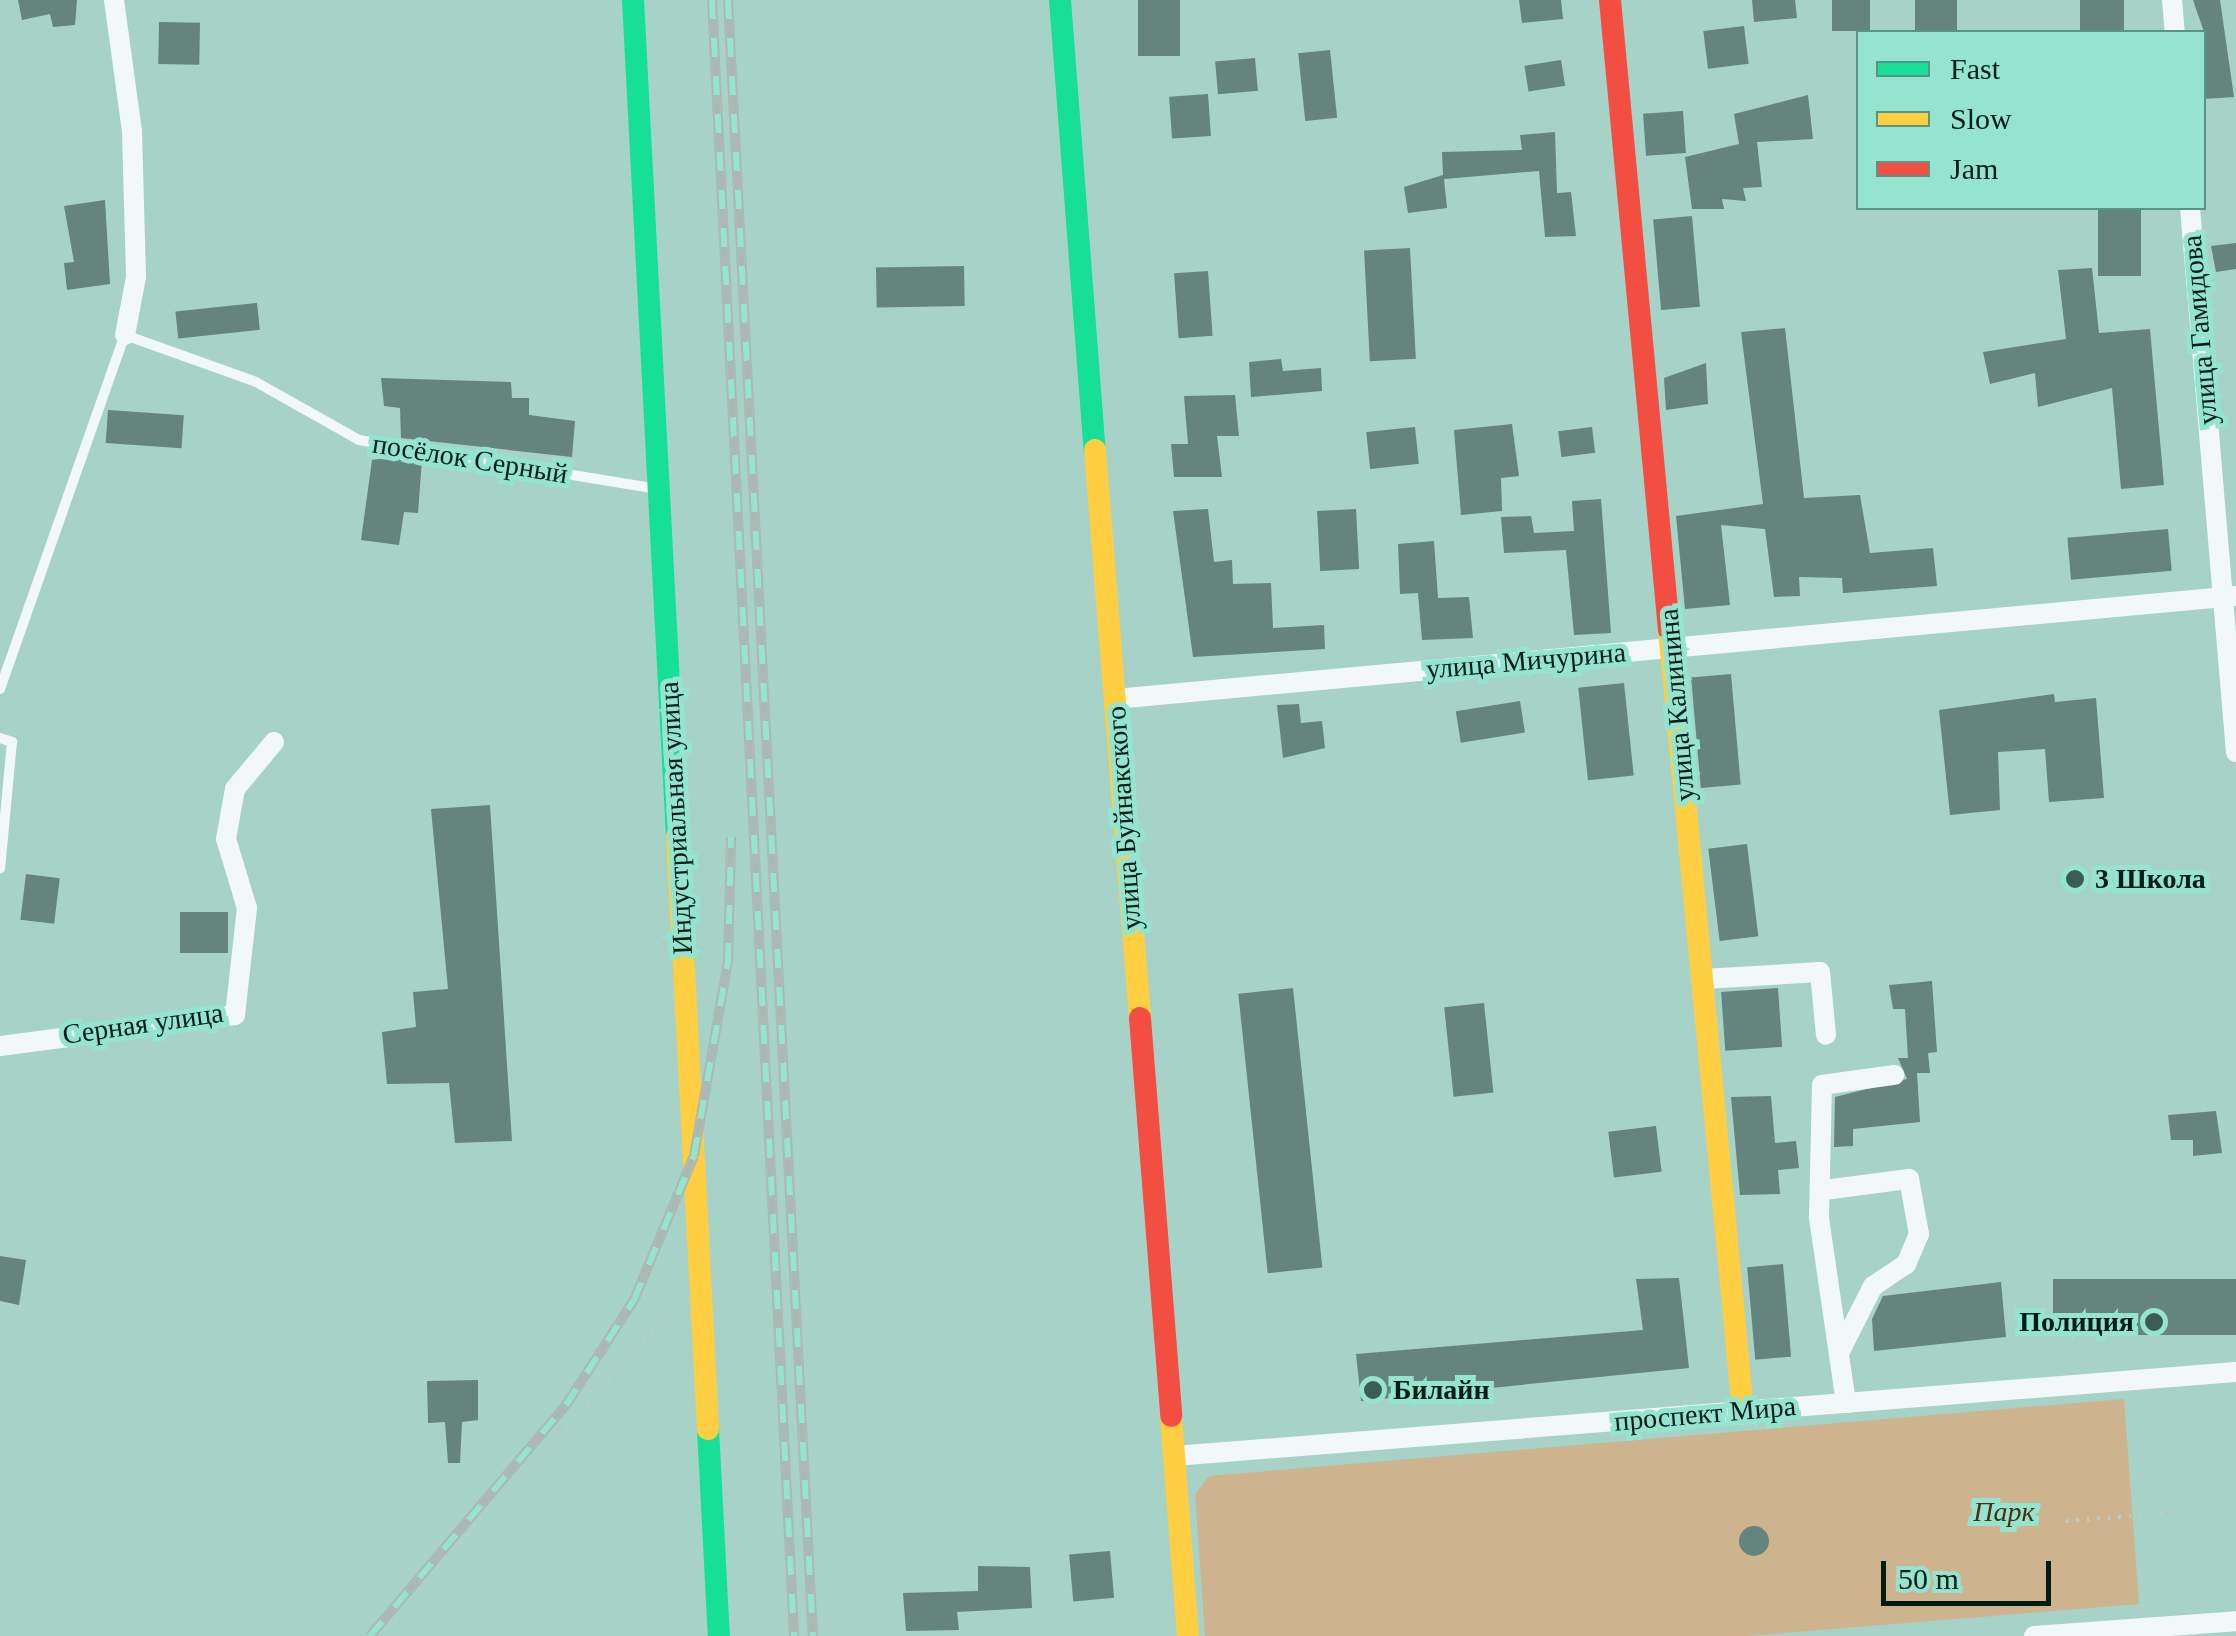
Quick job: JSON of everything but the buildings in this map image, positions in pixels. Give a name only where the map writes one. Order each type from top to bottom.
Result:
[{"type":"street","points":[[114,0],[135,223],[124,335]]},
{"type":"street","name":"Индустриальная улица","points":[[633,0],[720,1636]]},
{"type":"street","name":"улица Буйнакского","points":[[1060,0],[1188,1636]]},
{"type":"street","name":"улица Калинина","points":[[1610,0],[1743,1411]]},
{"type":"street","points":[[2172,0],[2175,30]]},
{"type":"street","name":"улица Гамидова","points":[[2190,210],[2230,596],[2236,752]]},
{"type":"street","name":"улица Мичурина","points":[[1114,699],[2230,596]]},
{"type":"street","name":"Серная улица","points":[[0,1046],[235,1015],[247,908],[226,839],[235,790],[274,742]]},
{"type":"street","points":[[1703,978],[1820,972],[1826,1035]]},
{"type":"street","points":[[1846,1403],[1820,1217],[1824,1190],[1822,1085],[1894,1075]]},
{"type":"street","points":[[1824,1190],[1908,1179],[1919,1234],[1906,1264],[1873,1286],[1840,1351]]},
{"type":"street","name":"проспект Мира","points":[[1174,1456],[2236,1372]]},
{"type":"street","points":[[2034,1636],[2174,1630],[2236,1620]]},
{"type":"lane","name":"посёлок Серный","points":[[124,335],[256,382],[358,440],[659,490]]},
{"type":"lane","points":[[0,689],[124,335]]},
{"type":"lane","points":[[0,738],[12,742],[0,868]]},
{"type":"path","points":[[374,1636],[700,1281]]},
{"type":"path","points":[[2066,1522],[2199,1511]]},
{"type":"green space","name":"Парк","points":[[2124,1399],[2139,1604],[1748,1636],[1205,1636],[1195,1494],[1209,1476]]},
{"type":"railway","points":[[712,0],[794,1636]]},
{"type":"railway","points":[[728,0],[813,1636]]},
{"type":"railway","points":[[370,1636],[566,1405],[634,1300],[694,1156],[728,962],[731,837]]},
{"type":"traffic: fast","points":[[633,0],[677,836]]},
{"type":"traffic: fast","points":[[1060,0],[1095,450]]},
{"type":"traffic: fast","points":[[708,1429],[719,1636]]},
{"type":"traffic: slow","points":[[1095,450],[1140,1018]]},
{"type":"traffic: slow","points":[[1669,630],[1743,1411]]},
{"type":"traffic: slow","points":[[677,836],[708,1429]]},
{"type":"traffic: slow","points":[[1171,1416],[1188,1636]]},
{"type":"traffic: jam","points":[[1610,0],[1669,630]]},
{"type":"traffic: jam","points":[[1140,1018],[1171,1416]]},
{"type":"place","name":"3 Школа","points":[[2075,879]]},
{"type":"place","name":"Полиция","points":[[2154,1322]]},
{"type":"place","name":"Билайн","points":[[1373,1390]]}]
